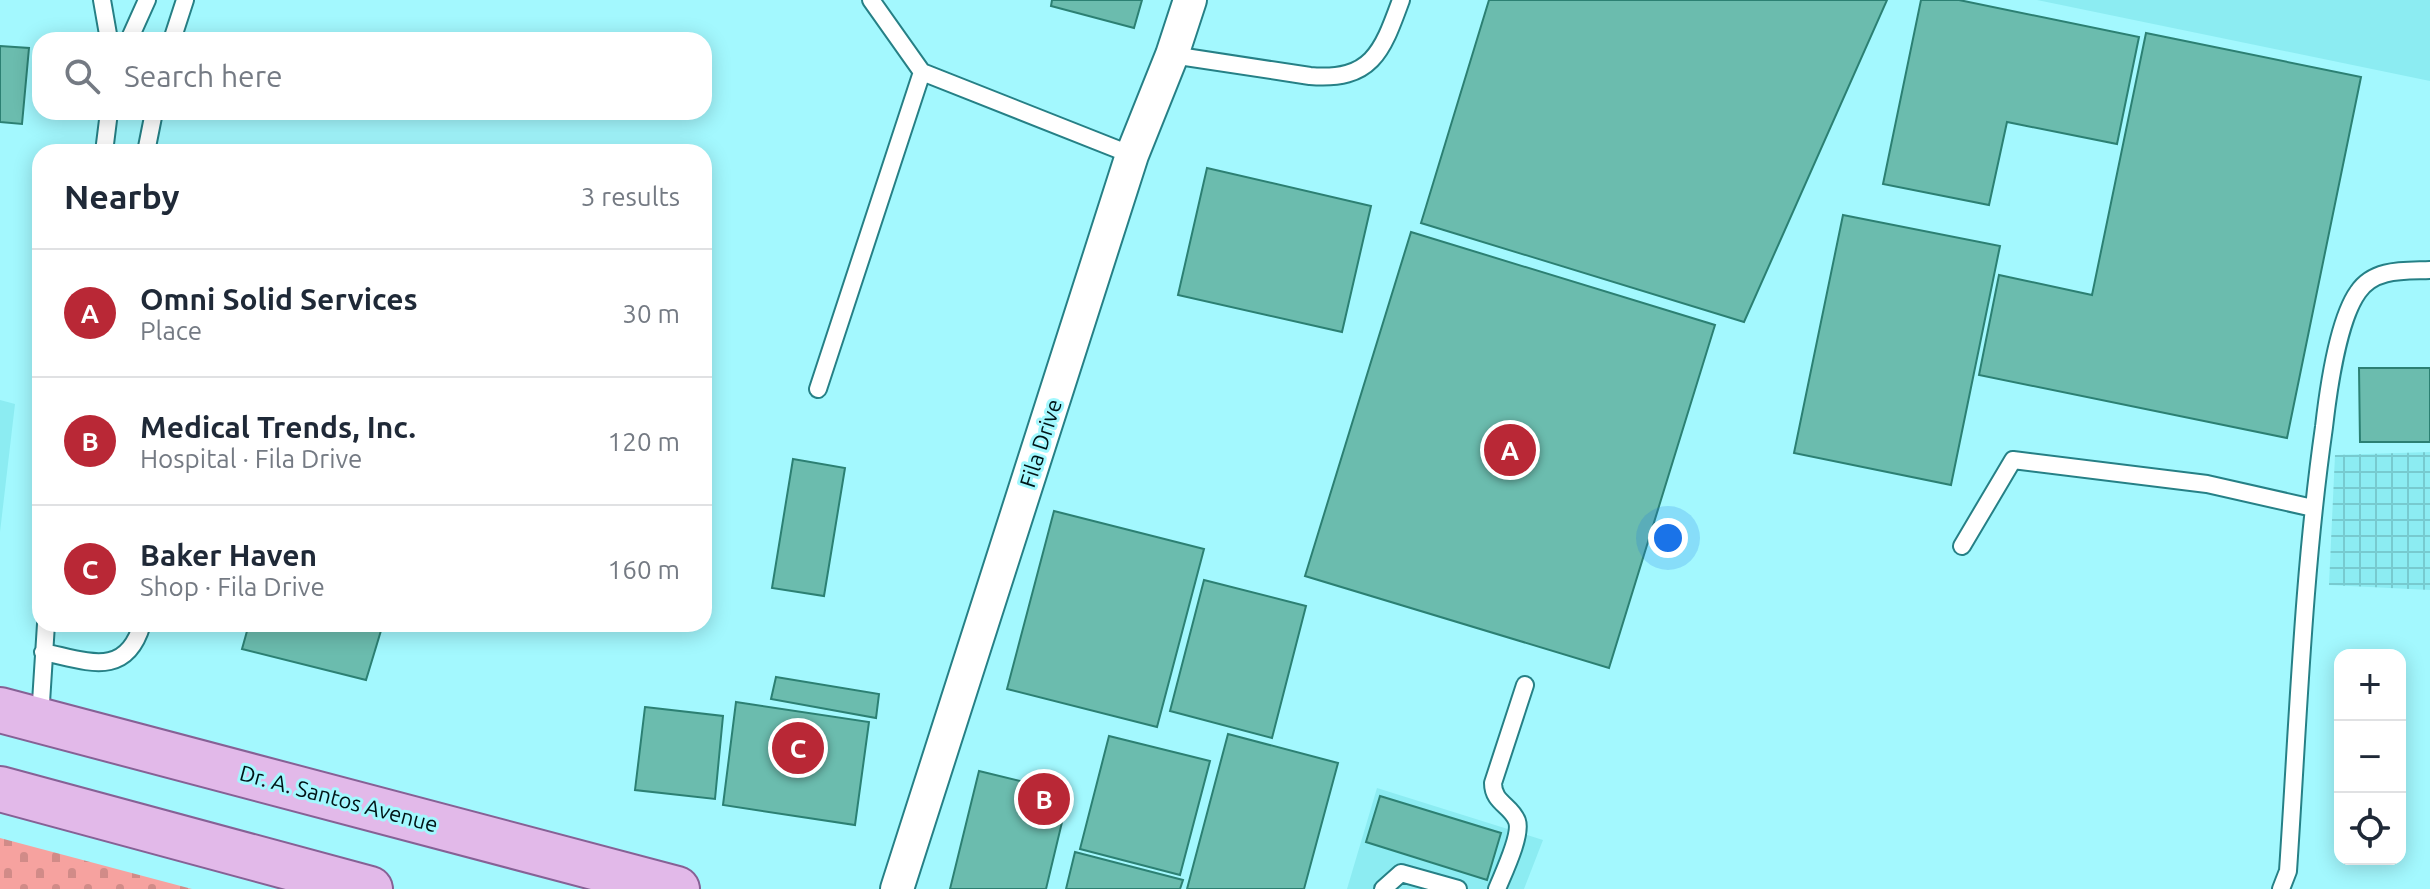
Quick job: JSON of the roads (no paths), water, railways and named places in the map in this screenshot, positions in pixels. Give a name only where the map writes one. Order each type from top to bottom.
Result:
[{"type":"main road","name":"Dr. A. Santos Avenue","points":[[20,715],[677,889]]},
{"type":"main road","points":[[0,789],[370,889]]},
{"type":"street","name":"Fila Drive","points":[[897,889],[1132,155],[1172,55],[1190,0]]},
{"type":"lane","points":[[102,0],[108,32]]},
{"type":"lane","points":[[133,32],[147,0]]},
{"type":"lane","points":[[175,32],[185,0]]},
{"type":"lane","points":[[871,0],[922,72],[1132,155]]},
{"type":"lane","points":[[1172,55],[1310,76],[1351,74],[1367,66],[1385,43],[1401,0]]},
{"type":"lane","points":[[818,389],[922,72]]},
{"type":"lane","points":[[105,144],[108,120]]},
{"type":"lane","points":[[148,144],[152,120]]},
{"type":"lane","points":[[2281,889],[2288,871],[2313,508],[2331,372],[2358,291],[2385,272],[2430,270]]},
{"type":"lane","points":[[1962,546],[2013,460],[2207,484],[2313,508]]},
{"type":"lane","points":[[20,715],[43,652],[45,632]]},
{"type":"lane","points":[[43,652],[94,662],[119,659],[136,645],[140,632]]},
{"type":"lane","points":[[1497,889],[1518,828],[1514,816],[1496,797],[1493,783],[1525,685]]},
{"type":"lane","points":[[1383,889],[1401,873],[1458,889]]},
{"type":"place","name":"Omni Solid Services","points":[[1510,450]]},
{"type":"place","name":"Baker Haven","points":[[798,748]]},
{"type":"place","name":"Medical Trends, Inc.","points":[[1044,799]]}]
